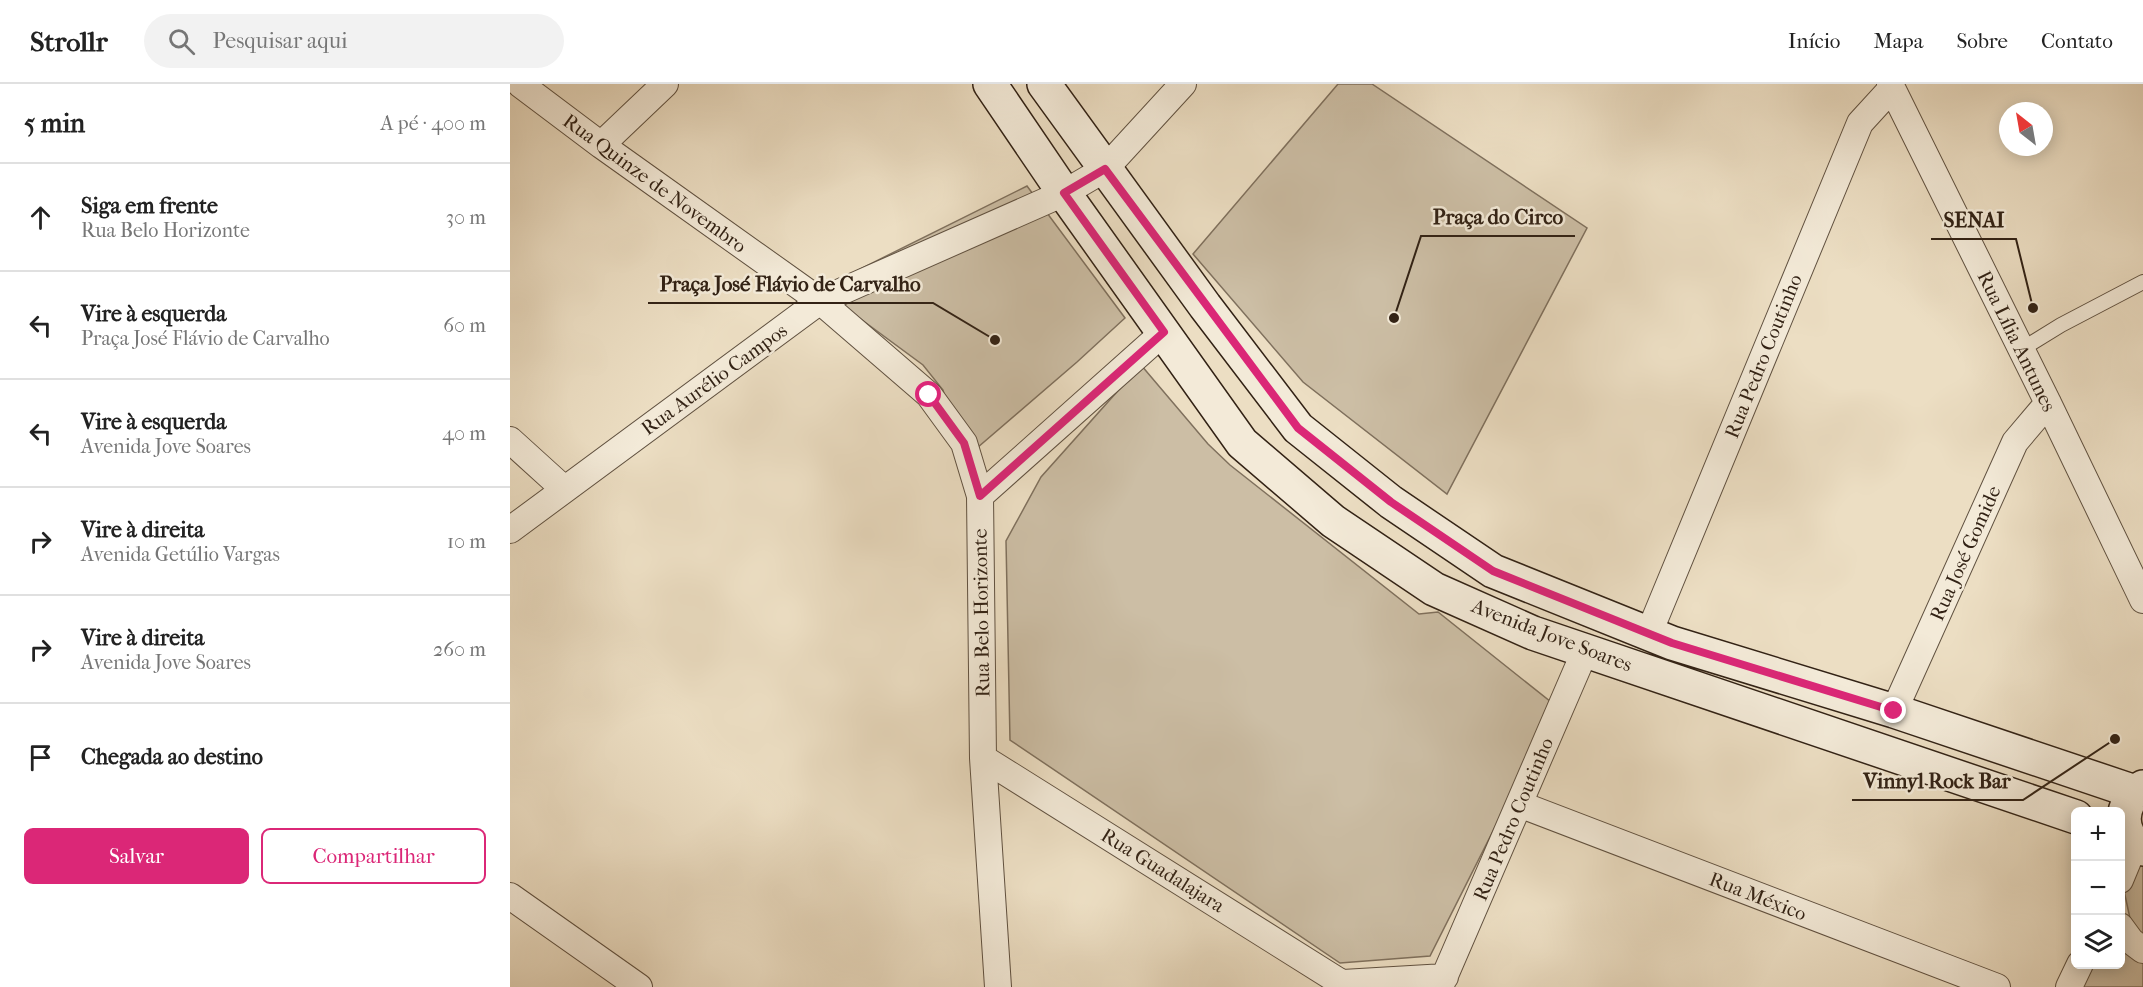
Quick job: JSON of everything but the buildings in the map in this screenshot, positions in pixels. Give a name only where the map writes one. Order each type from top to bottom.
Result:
[{"type":"main road","name":"Avenida Jove Soares","points":[[990,84],[1064,193],[1242,443],[1333,521],[1434,589],[1533,633],[2071,815]]},
{"type":"main road","name":"Avenida Jove Soares","points":[[1044,84],[1298,428],[1391,502],[1493,571],[1672,643],[2139,790]]},
{"type":"main road","points":[[2132,840],[2124,824],[2124,812],[2128,801],[2139,790]]},
{"type":"street","name":"Rua Quinze de Novembro","points":[[520,84],[601,145],[820,301]]},
{"type":"street","points":[[601,145],[664,84]]},
{"type":"street","name":"Rua Aurélio Campos","points":[[510,530],[820,301],[1064,193],[1105,169],[1183,84]]},
{"type":"street","name":"Rua Lília Antunes","points":[[1891,86],[2022,349],[2143,600]]},
{"type":"street","name":"Rua Pedro Coutinho","points":[[1649,633],[1860,123],[1891,86]]},
{"type":"street","name":"Rua Belo Horizonte","points":[[820,301],[929,395],[964,443],[980,496],[983,758],[998,987]]},
{"type":"street","points":[[980,496],[1164,332]]},
{"type":"street","name":"Rua José Gomide","points":[[1894,711],[2015,442],[2048,403]]},
{"type":"street","points":[[510,440],[564,489]]},
{"type":"street","name":"Rua Pedro Coutinho","points":[[1442,982],[1585,651]]},
{"type":"street","name":"Rua Guadalajara","points":[[983,758],[1345,985],[1442,982]]},
{"type":"street","name":"Rua México","points":[[1519,804],[1997,987]]},
{"type":"street","points":[[2125,865],[2132,840]]},
{"type":"street","points":[[510,896],[639,987]]},
{"type":"street","points":[[2125,933],[2130,941],[2143,950]]},
{"type":"street","points":[[2069,987],[2078,969]]},
{"type":"lane","points":[[2022,349],[2061,325],[2143,282]]},
{"type":"shaded area","points":[[1338,84],[1372,84],[1587,228],[1447,494],[1303,382],[1193,254]]},
{"type":"shaded area","points":[[1027,186],[1125,318],[963,460],[943,390],[923,365],[820,289]]},
{"type":"shaded area","points":[[1141,365],[1208,444],[1230,465],[1419,614],[1438,612],[1556,706],[1430,956],[1340,963],[1010,740],[1006,541],[1041,477]]},
{"type":"shaded area","points":[[2143,855],[2143,942],[2134,937],[2125,895],[2125,883]]},
{"type":"shaded area","points":[[2125,939],[2143,956],[2143,987],[2071,987],[2078,969],[2125,969]]},
{"type":"place","name":"SENAI","points":[[2033,308]]},
{"type":"place","name":"Praça do Circo","points":[[1394,318]]},
{"type":"place","name":"Praça José Flávio de Carvalho","points":[[995,340]]},
{"type":"place","name":"Vinnyl Rock Bar","points":[[2115,739]]},
{"type":"route","points":[[929,395],[964,443],[980,496],[1164,332],[1064,193],[1105,169],[1298,428],[1391,502],[1493,571],[1672,643],[1894,711]]}]
